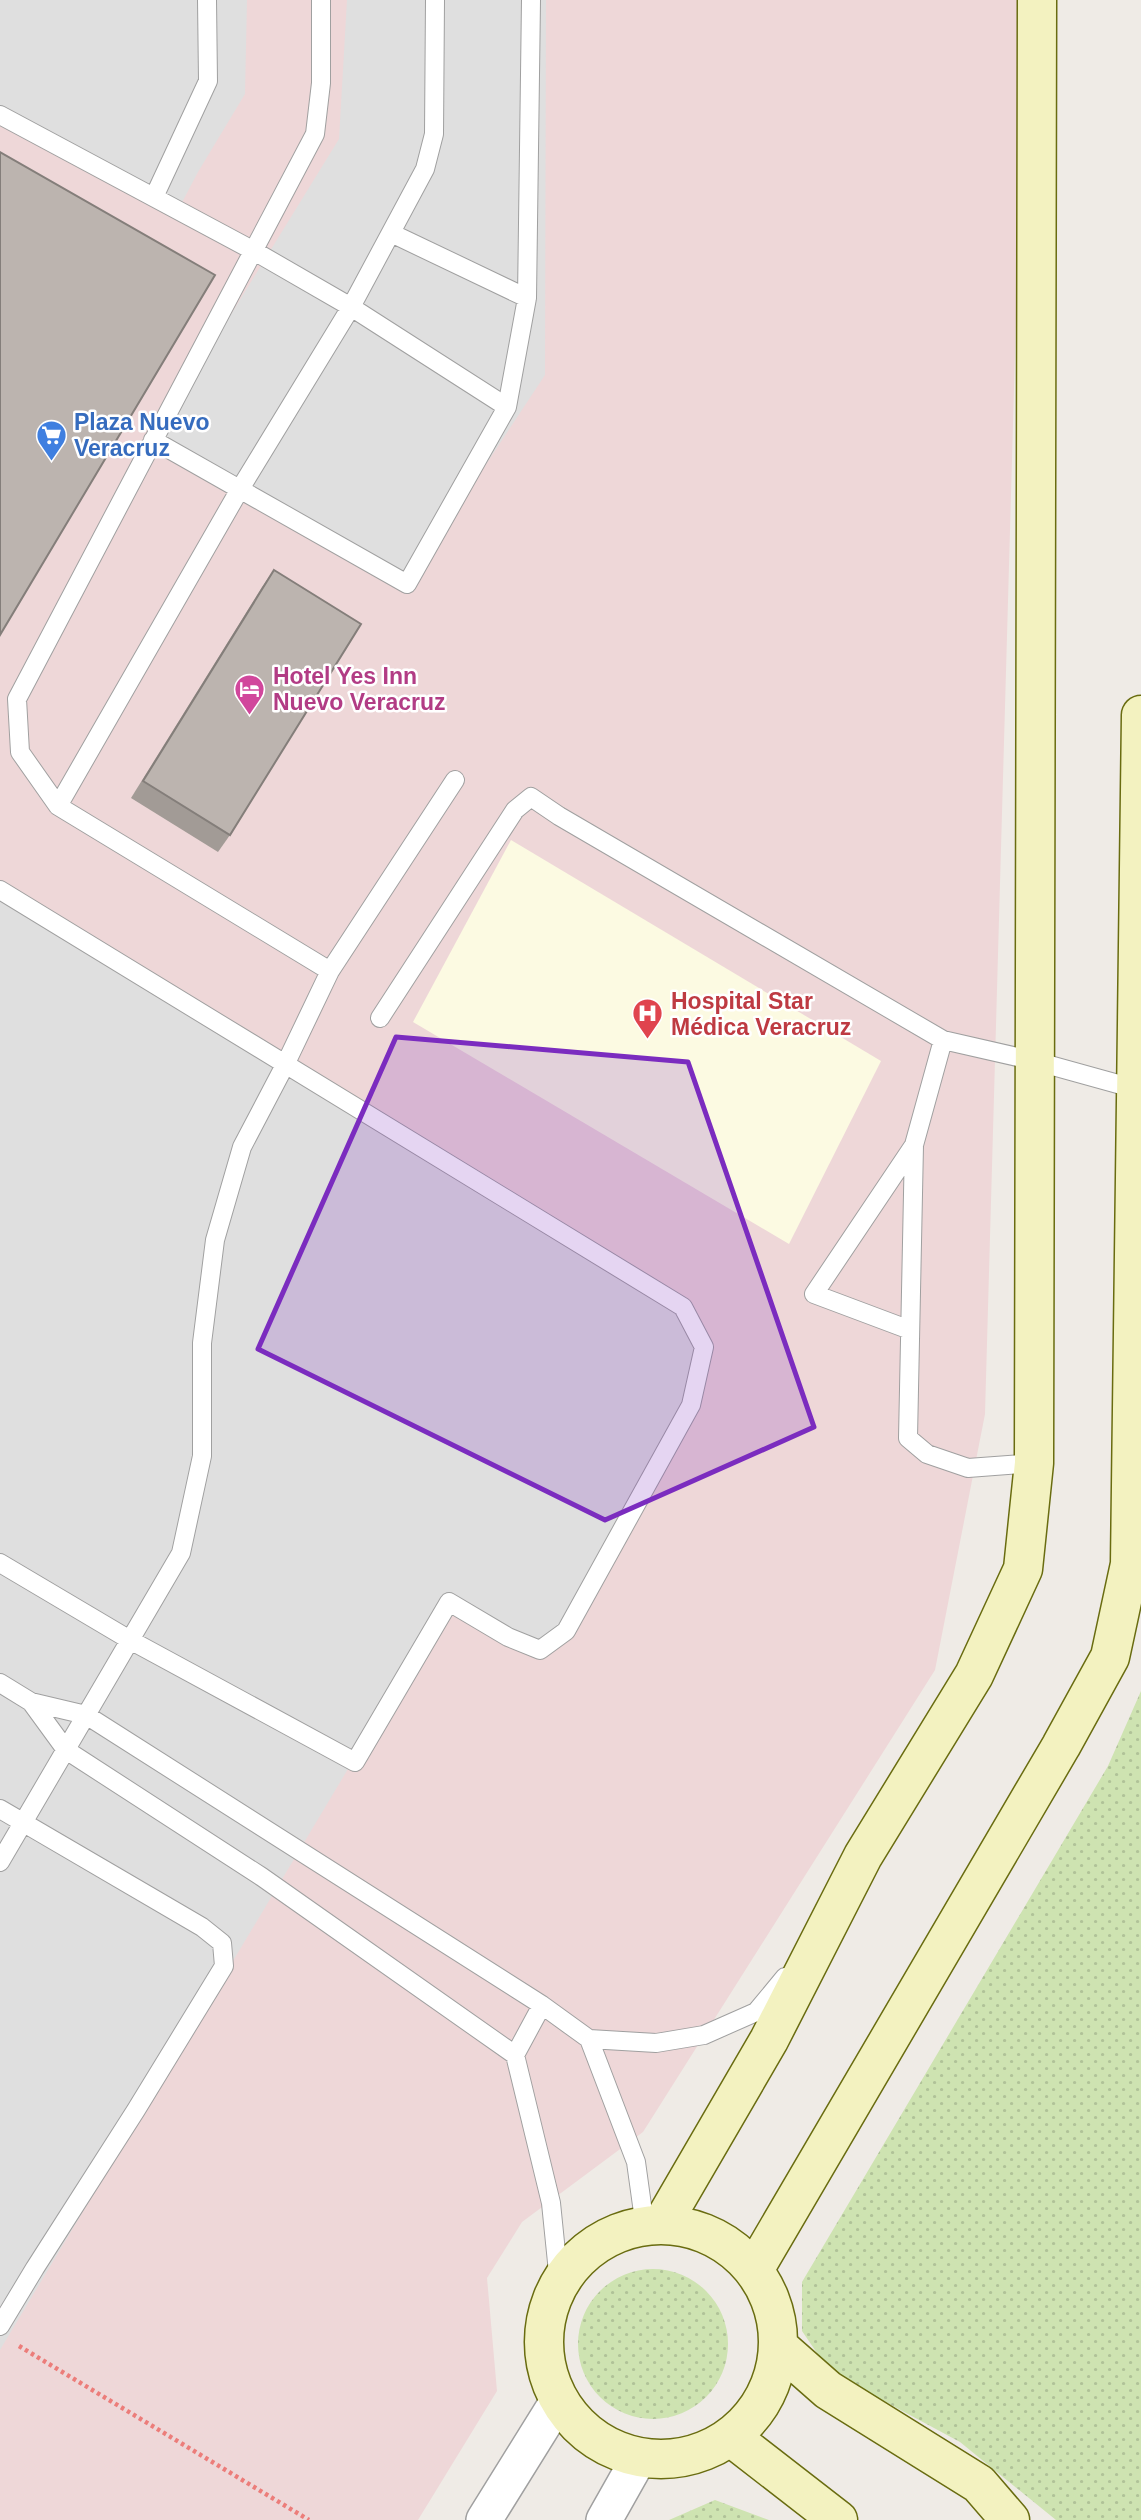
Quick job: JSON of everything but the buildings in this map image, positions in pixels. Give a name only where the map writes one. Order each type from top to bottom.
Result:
[{"type":"main road","points":[[653,2226],[769,2040],[863,1856],[974,1675],[1023,1569],[1034,1464],[1037,0]]},
{"type":"main road","points":[[754,2270],[1040,1782],[1110,1657],[1130,1564],[1141,715]]},
{"type":"main road","points":[[653,2226],[697,2230],[728,2246],[754,2270],[772,2306],[778,2346],[773,2381],[756,2412],[731,2437],[702,2453],[671,2460],[639,2458],[607,2447],[579,2427],[558,2400],[547,2371],[542,2341],[547,2310],[559,2282],[586,2251],[622,2231],[653,2226]]},
{"type":"main road","points":[[778,2346],[828,2390],[979,2484],[1010,2520]]},
{"type":"main road","points":[[731,2437],[838,2520]]},
{"type":"street","points":[[484,2520],[558,2400]]},
{"type":"street","points":[[604,2520],[639,2458]]},
{"type":"lane","points":[[154,197],[208,81],[207,0]]},
{"type":"lane","points":[[321,0],[321,83],[315,134],[17,699],[20,752],[58,806],[330,971]]},
{"type":"lane","points":[[58,806],[240,489],[351,307],[425,169],[434,134],[435,0]]},
{"type":"lane","points":[[153,440],[407,584],[507,407],[527,298],[531,0]]},
{"type":"lane","points":[[0,115],[254,251],[351,307],[507,407]]},
{"type":"lane","points":[[391,233],[527,298]]},
{"type":"lane","points":[[0,1862],[181,1553],[202,1456],[202,1343],[215,1240],[242,1147],[330,971],[455,780]]},
{"type":"lane","points":[[380,1018],[515,810],[531,797],[559,816],[943,1040],[1035,1061],[1136,1089]]},
{"type":"lane","points":[[0,890],[683,1307],[704,1347],[691,1405],[566,1631],[540,1650],[508,1637],[449,1602],[355,1762],[130,1640],[0,1563]]},
{"type":"lane","points":[[943,1040],[914,1145],[908,1438],[927,1454],[968,1468],[1034,1464]]},
{"type":"lane","points":[[909,1330],[814,1294],[914,1145]]},
{"type":"lane","points":[[0,1683],[31,1702],[86,1715],[542,2005],[589,2039],[656,2043],[704,2035],[756,2012],[828,1926]]},
{"type":"lane","points":[[31,1702],[66,1750],[262,1877],[515,2054],[551,2203],[559,2282]]},
{"type":"lane","points":[[0,1809],[202,1927],[222,1943],[223,1966],[34,2267],[0,2326]]},
{"type":"lane","points":[[515,2054],[542,2005]]},
{"type":"lane","points":[[589,2039],[636,2162],[653,2226]]},
{"type":"path","points":[[12,2342],[309,2520]]},
{"type":"highlighted area","points":[[396,1037],[688,1062],[814,1427],[605,1520],[258,1349]]},
{"type":"shaded area","points":[[0,0],[1025,0],[985,1414],[935,1670],[643,2132],[522,2222],[487,2278],[497,2391],[418,2520],[0,2520]]},
{"type":"shaded area","points":[[0,0],[247,0],[245,94],[178,210],[0,115]]},
{"type":"shaded area","points":[[347,0],[546,0],[545,375],[407,584],[153,441],[339,139]]},
{"type":"shaded area","name":"Hospital Star Médica Veracruz","points":[[511,840],[881,1061],[789,1244],[413,1022]]},
{"type":"shaded area","points":[[0,890],[683,1307],[704,1347],[691,1405],[566,1631],[540,1650],[448,1602],[0,2350]]},
{"type":"green space","points":[[1141,1691],[1141,2520],[1056,2520],[960,2442],[830,2372],[802,2331],[802,2282],[1108,1766]]},
{"type":"green space","points":[[653,2269],[682,2275],[706,2291],[722,2315],[728,2344],[722,2373],[706,2397],[682,2413],[653,2419],[624,2413],[600,2397],[584,2373],[578,2344],[584,2315],[600,2291],[624,2275]]},
{"type":"green space","points":[[715,2500],[769,2520],[669,2520]]},
{"type":"place","name":"Plaza Nuevo Veracruz","points":[[51,462]]},
{"type":"place","name":"Hotel Yes Inn Nuevo Veracruz","points":[[250,716]]},
{"type":"place","name":"Hospital Star Médica Veracruz","points":[[648,1041]]}]
